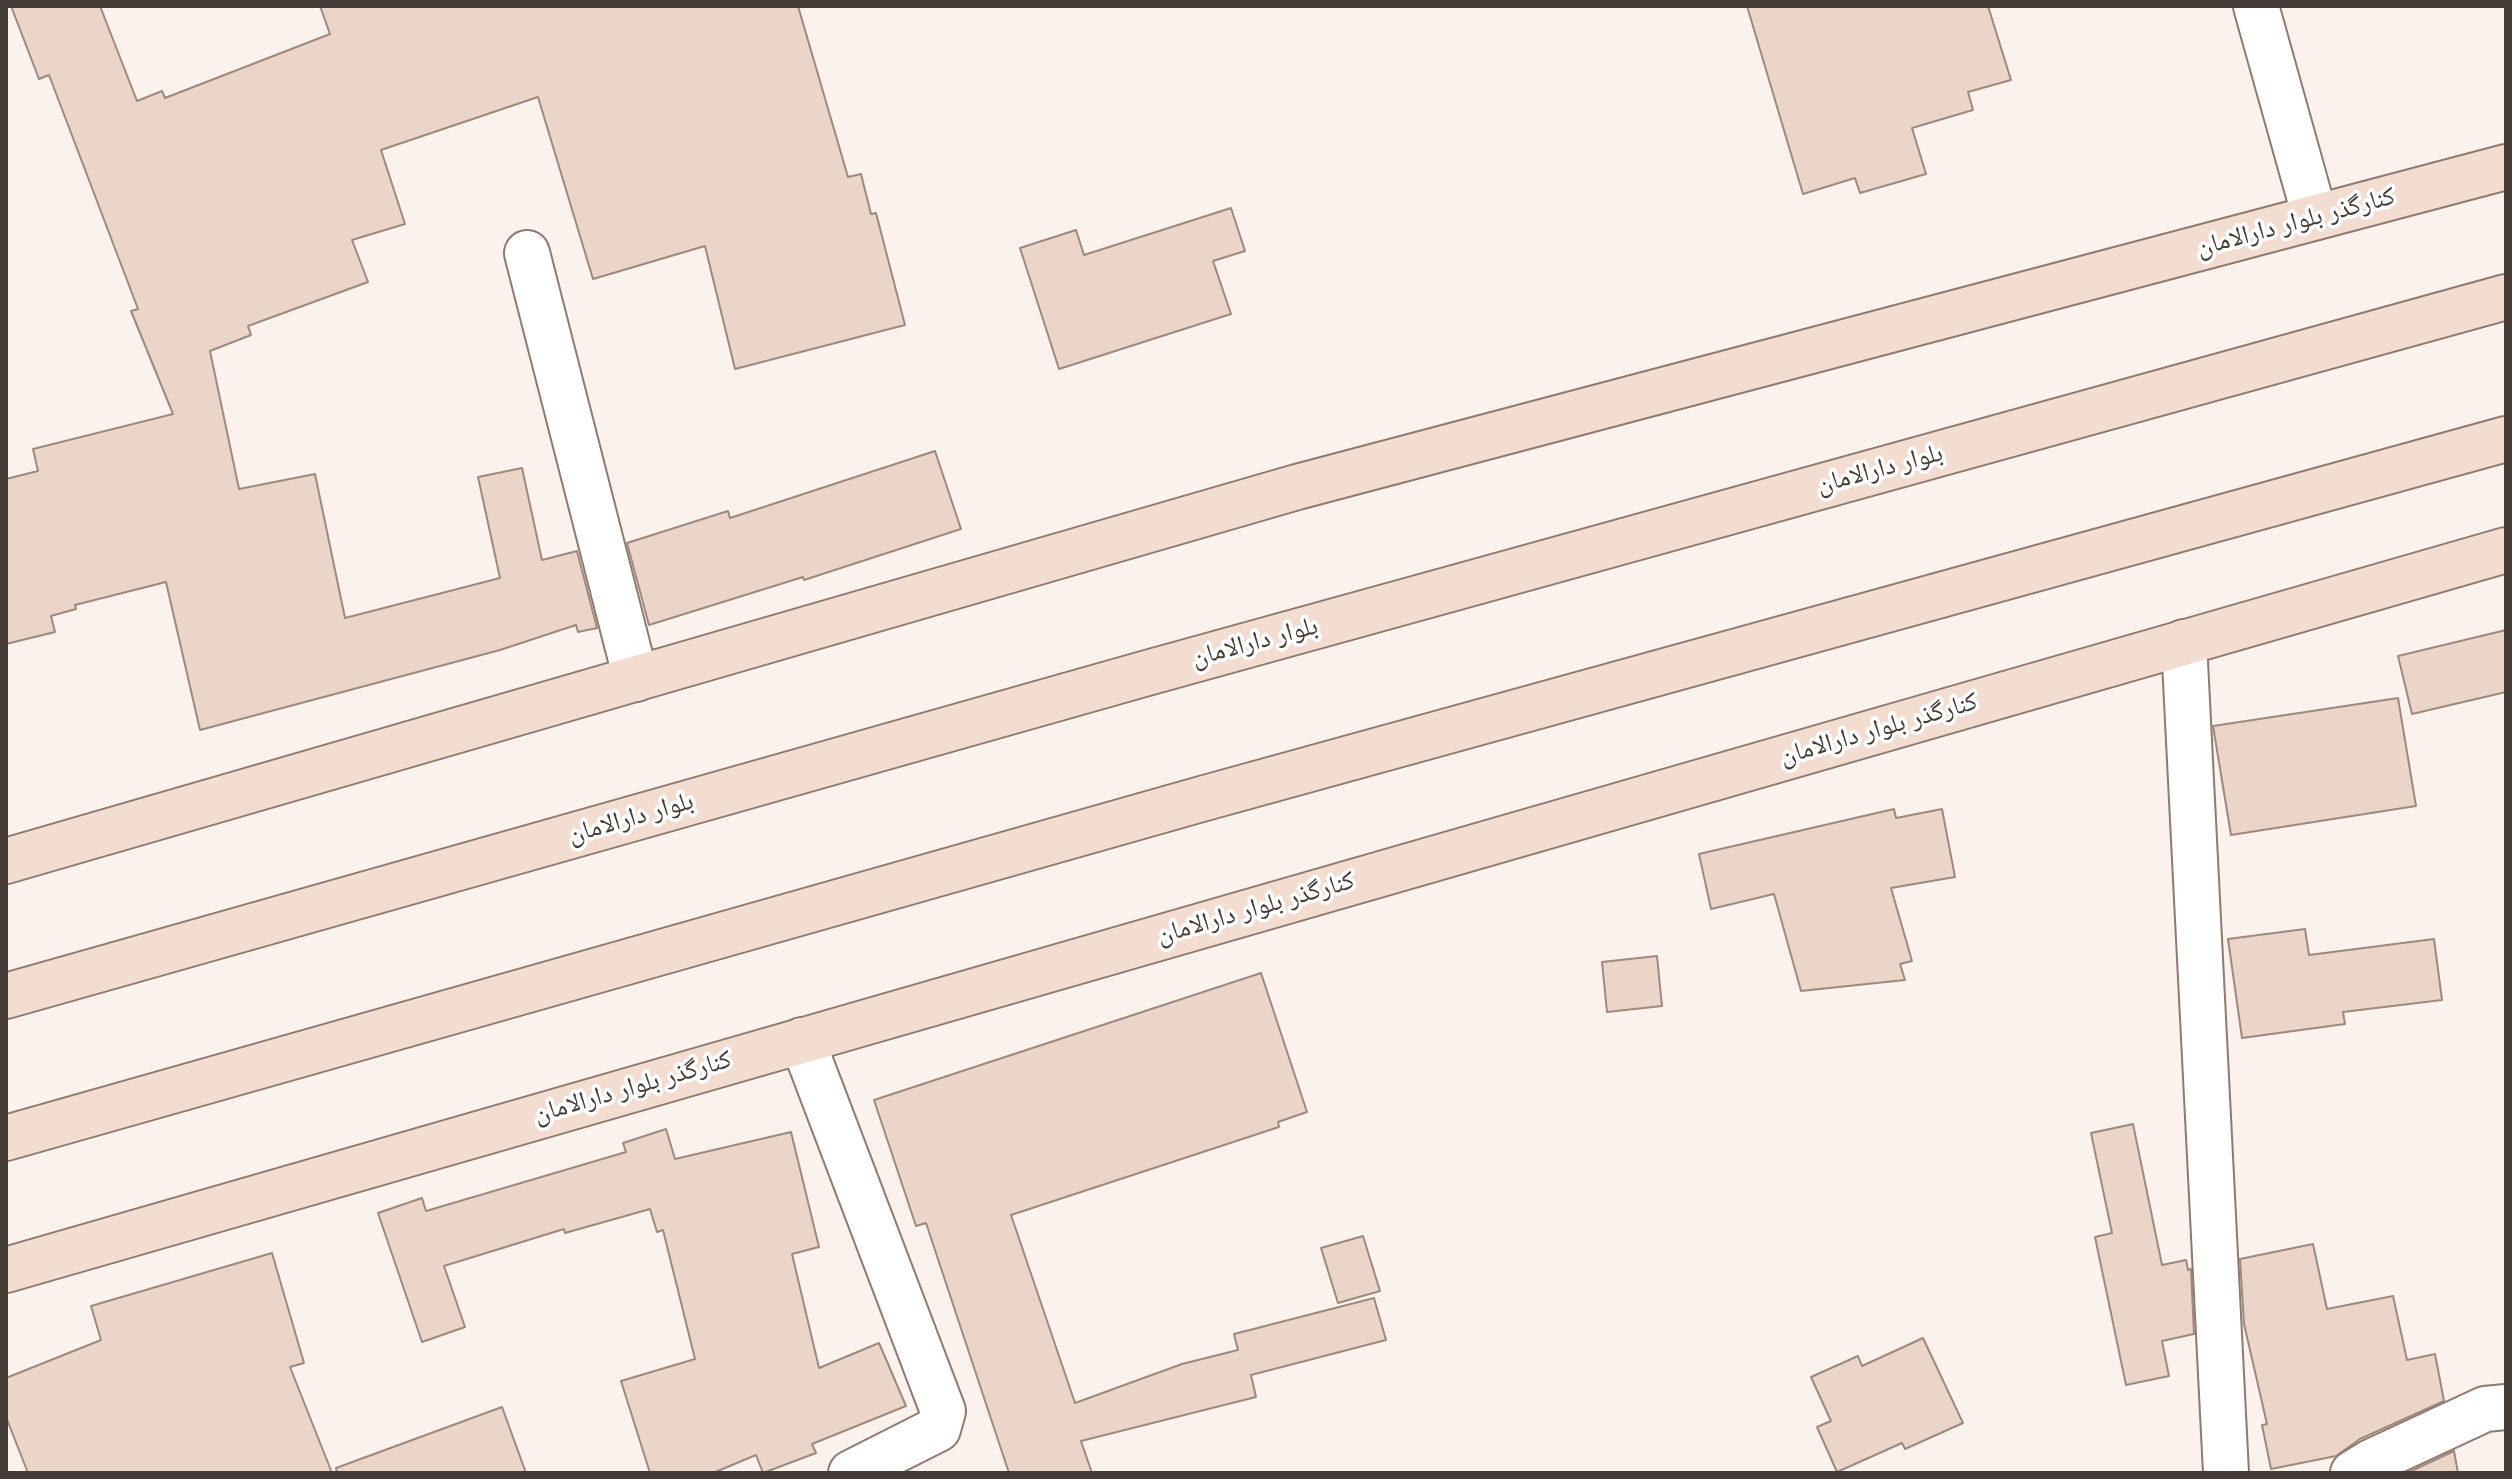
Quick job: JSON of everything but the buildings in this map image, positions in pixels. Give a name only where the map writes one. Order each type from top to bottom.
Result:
[{"type":"street","points":[[2256,6],[2315,217]]},
{"type":"street","name":"کنارگذر بلوار دارالامان","points":[[6,861],[1297,487],[2506,167]]},
{"type":"street","points":[[527,253],[636,679]]},
{"type":"street","name":"بلوار دارالامان","points":[[6,996],[1163,668],[2506,297]]},
{"type":"street","points":[[6,1138],[1205,798],[2506,439]]},
{"type":"street","name":"کنارگذر بلوار دارالامان","points":[[6,1270],[2506,550]]},
{"type":"street","points":[[2184,642],[2226,1473]]},
{"type":"street","points":[[802,1040],[943,1411],[938,1429],[851,1473]]},
{"type":"street","points":[[2353,1473],[2485,1409],[2506,1407]]}]
